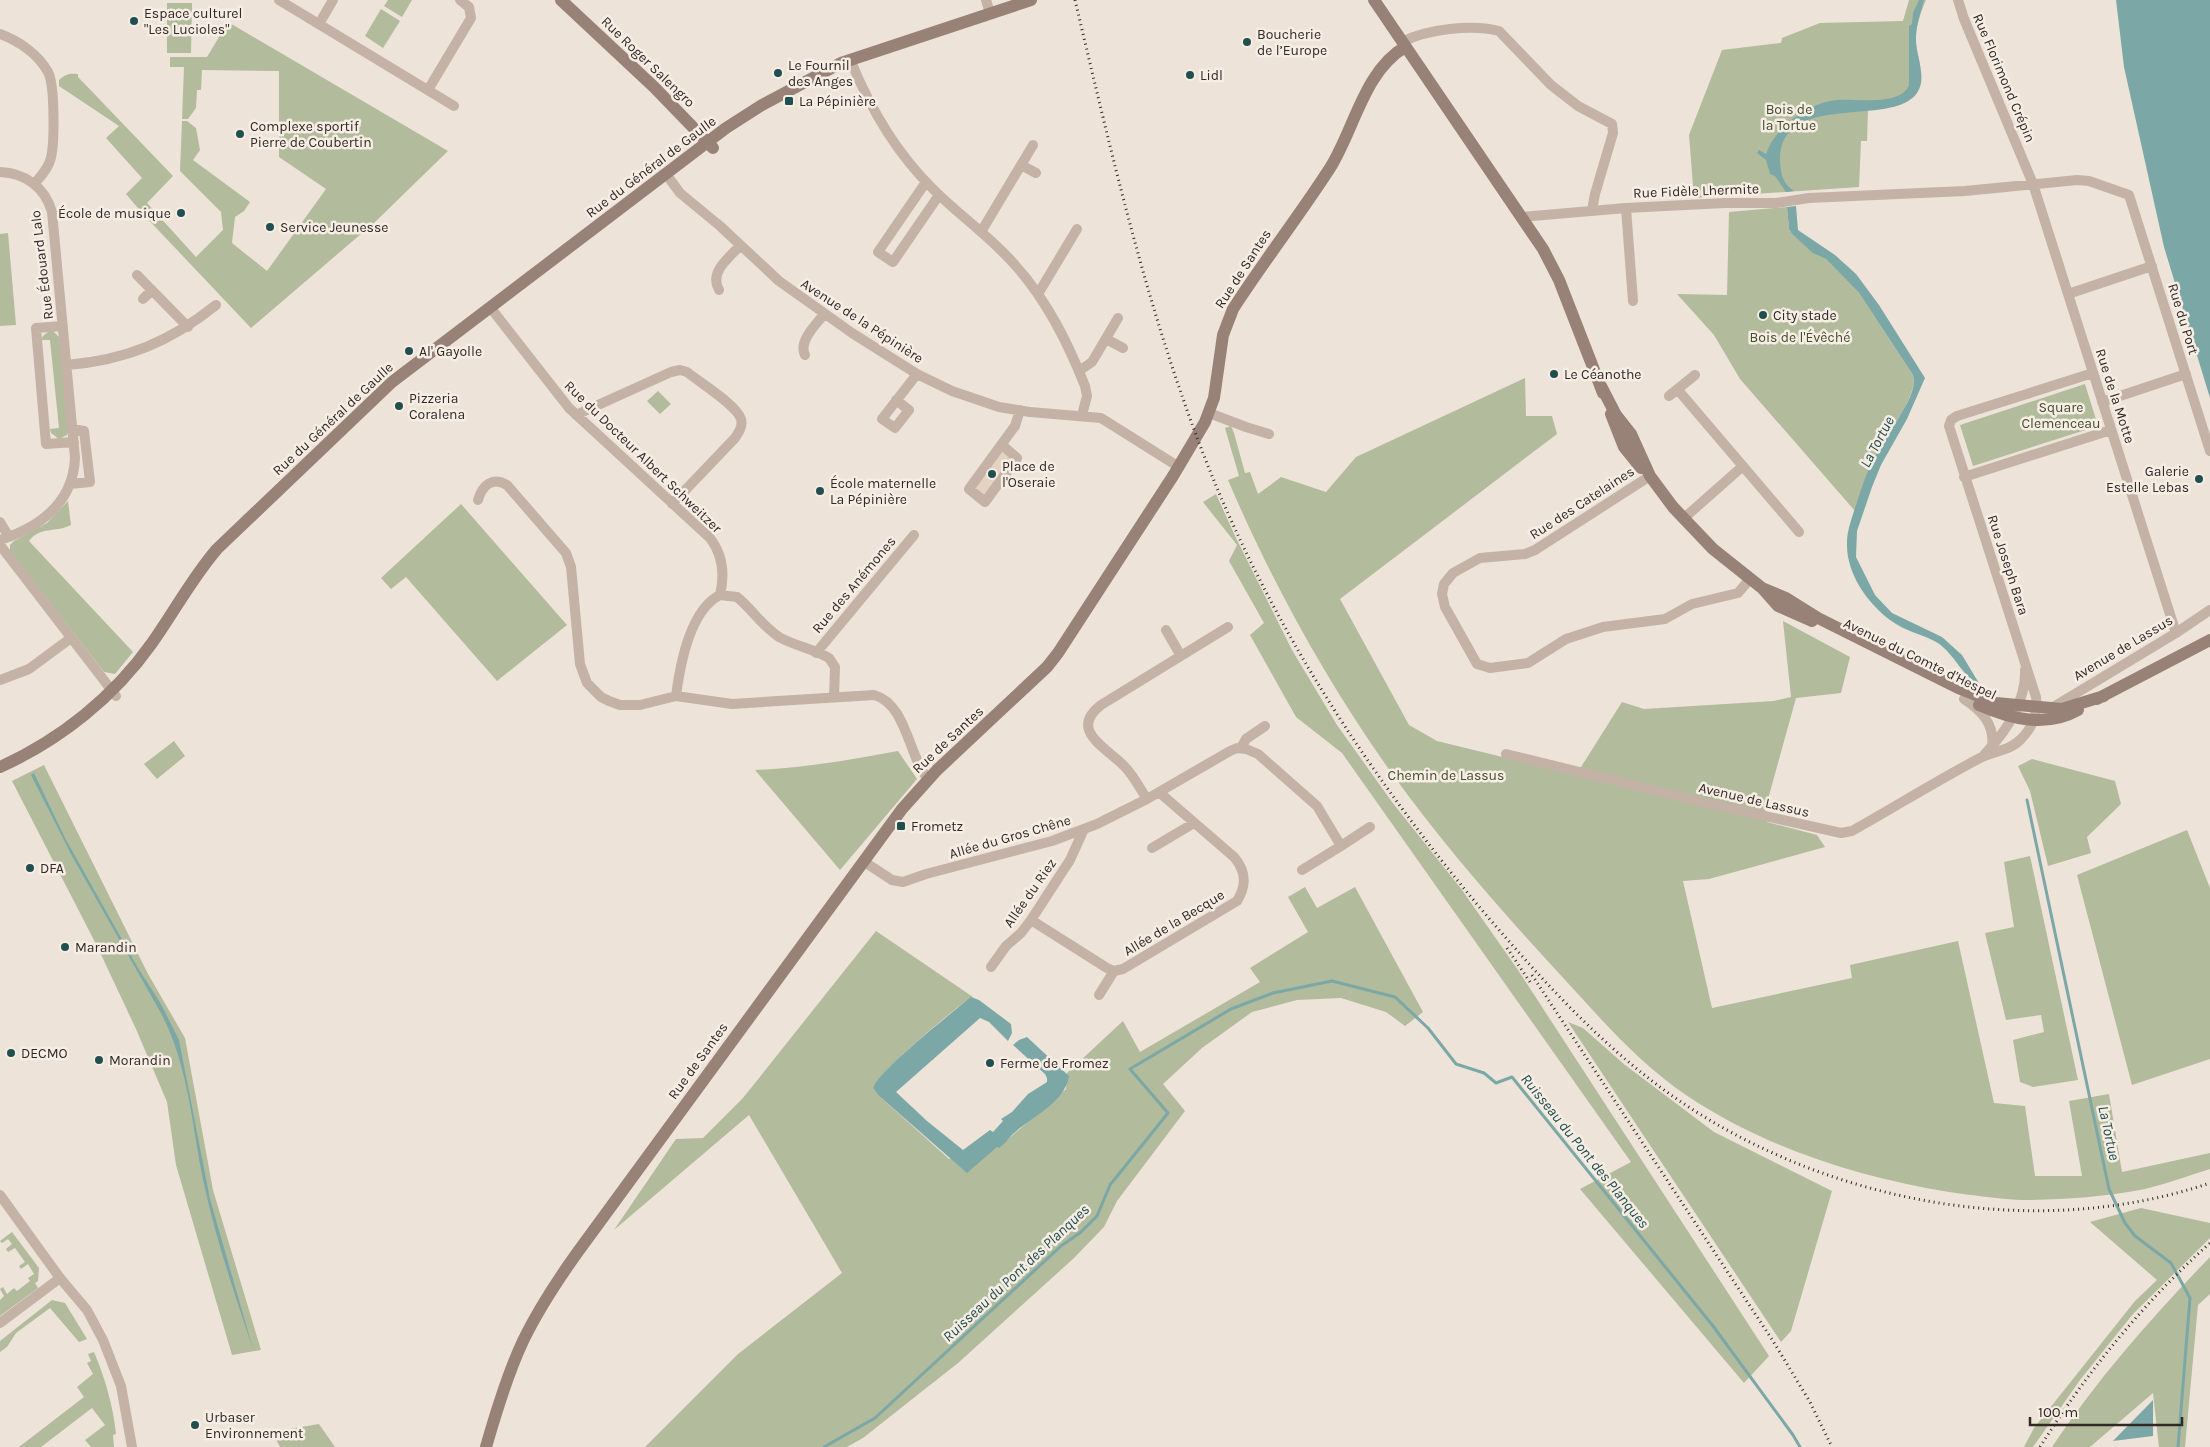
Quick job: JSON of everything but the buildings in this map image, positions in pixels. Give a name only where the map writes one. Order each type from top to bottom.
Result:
[{"type":"street","points":[[280,0],[454,106]]},
{"type":"street","points":[[319,24],[333,0]]},
{"type":"street","points":[[428,90],[471,18],[469,8],[460,0]]},
{"type":"street","name":"Rue Roger Salengro","points":[[561,0],[654,86],[710,145]]},
{"type":"street","points":[[986,0],[990,13]]},
{"type":"street","name":"Rue du Général de Gaulle","points":[[492,310],[710,145],[738,119],[822,72],[850,59],[1032,0]]},
{"type":"street","points":[[1374,0],[1522,217]]},
{"type":"street","name":"Rue Florimond Crépin","points":[[1958,0],[1964,19],[2027,167]]},
{"type":"street","points":[[1404,45],[1416,36],[1466,27],[1500,30],[1551,86],[1578,106],[1612,124],[1613,133],[1592,210]]},
{"type":"street","points":[[0,34],[26,48],[46,69],[51,82],[52,153],[47,168],[35,183],[18,175],[0,172]]},
{"type":"street","name":"Rue de Santes","points":[[486,1447],[518,1352],[553,1288],[862,861],[902,809],[928,779],[1054,659],[1179,467],[1209,413],[1215,392],[1223,334],[1233,309],[1331,165],[1376,78],[1390,59],[1404,45]]},
{"type":"street","points":[[850,59],[881,121],[904,155],[939,195],[1011,260],[1038,294],[1060,331],[1079,371],[1086,396],[1082,416]]},
{"type":"street","points":[[982,232],[1033,145]]},
{"type":"street","points":[[1021,165],[1036,173]]},
{"type":"street","name":"Rue de la Motte","points":[[2027,167],[2176,633]]},
{"type":"street","name":"Rue du Général de Gaulle","points":[[0,775],[61,742],[114,693],[151,645],[193,579],[217,549],[392,382],[594,239],[668,177]]},
{"type":"street","name":"Avenue de la Pépinière","points":[[668,177],[680,193],[720,226],[779,281],[877,350],[917,374],[967,397],[999,407],[1105,420],[1179,467]]},
{"type":"street","name":"Rue Fidèle Lhermite","points":[[1522,217],[1626,208],[1725,203],[1776,203],[1809,198],[1956,191],[2084,180],[2130,195]]},
{"type":"street","points":[[926,182],[878,252],[893,262],[939,195]]},
{"type":"street","name":"Rue Édouard Lalo","points":[[5,538],[45,519],[59,504],[70,484],[75,465],[53,217],[48,201],[35,183]]},
{"type":"street","name":"Rue du Port","points":[[2130,195],[2210,450]]},
{"type":"street","points":[[1626,208],[1633,301]]},
{"type":"street","name":"Avenue du Comte d'Hespel","points":[[1522,217],[1556,272],[1624,447],[1650,476],[1683,519],[1749,580],[1762,588],[1786,598],[1818,618],[1967,692],[2015,711]]},
{"type":"street","points":[[1038,294],[1077,229]]},
{"type":"street","points":[[719,290],[715,282],[716,274],[740,246]]},
{"type":"street","points":[[2068,294],[2152,266]]},
{"type":"street","points":[[137,275],[188,326]]},
{"type":"street","points":[[143,299],[152,290]]},
{"type":"street","points":[[67,365],[100,362],[124,356],[188,326],[216,305]]},
{"type":"street","name":"Rue du Docteur Albert Schweitzer","points":[[492,310],[576,415],[706,534],[717,548],[723,572],[720,595]]},
{"type":"street","points":[[805,356],[802,351],[805,341],[824,314]]},
{"type":"street","points":[[1079,371],[1089,365],[1118,318]]},
{"type":"street","name":"Rue Édouard Lalo","points":[[63,326],[36,328],[46,444],[74,442]]},
{"type":"street","points":[[1106,339],[1123,348]]},
{"type":"street","points":[[576,415],[671,372],[680,370],[687,372],[734,408],[741,420],[741,426],[735,438],[672,504]]},
{"type":"street","name":"Rue Joseph Bara","points":[[2035,714],[2036,697],[1949,429],[1951,420],[2093,373]]},
{"type":"street","points":[[896,400],[917,374]]},
{"type":"street","points":[[2102,402],[2186,374]]},
{"type":"street","points":[[1695,375],[1674,393],[1743,466],[1799,532]]},
{"type":"street","points":[[1002,445],[1017,458],[985,502],[969,489],[1015,426],[1020,410]]},
{"type":"street","points":[[1209,413],[1246,428],[1269,434]]},
{"type":"street","points":[[70,484],[90,482],[84,431],[73,429]]},
{"type":"street","points":[[1964,478],[2111,430]]},
{"type":"street","points":[[1683,519],[1743,466]]},
{"type":"street","name":"Rue des Catelaines","points":[[1650,476],[1535,550],[1525,554],[1480,558],[1449,576],[1442,588],[1443,604],[1477,664],[1490,668],[1528,663],[1566,639],[1603,627],[1665,619],[1692,604],[1738,593],[1749,580]]},
{"type":"street","points":[[478,500],[480,492],[490,482],[498,481],[507,485],[566,553],[571,567],[580,664],[587,683],[600,696],[620,705],[640,705],[676,696],[732,704],[874,695],[884,699],[897,716],[908,735],[919,767],[928,779]]},
{"type":"street","points":[[0,522],[5,538]]},
{"type":"street","name":"Rue des Anémones","points":[[816,653],[914,535]]},
{"type":"street","points":[[0,545],[114,693]]},
{"type":"street","name":"Avenue du Comte d'Hespel","points":[[1762,588],[1771,600],[1783,609],[1808,619],[1832,634],[1964,699],[1996,712],[2015,711],[2035,714],[2053,720],[2066,716],[2210,640]]},
{"type":"street","points":[[676,696],[683,656],[690,635],[703,612],[720,595],[737,597],[778,636],[827,656],[833,662],[835,670],[834,697]]},
{"type":"street","name":"Avenue de Lassus","points":[[2050,709],[2176,633],[2210,610]]},
{"type":"street","points":[[1147,799],[1125,766],[1094,740],[1088,724],[1092,713],[1101,705],[1228,627]]},
{"type":"street","points":[[1166,630],[1181,656]]},
{"type":"street","points":[[0,680],[29,669],[71,638]]},
{"type":"street","name":"Rue Joseph Bara","points":[[2015,711],[2024,685],[2025,661]]},
{"type":"street","name":"Rue du Général de Gaulle","points":[[0,767],[56,736],[114,693]]},
{"type":"street","name":"Avenue du Comte d'Hespel","points":[[2035,714],[2050,709],[2076,706],[2104,696]]},
{"type":"street","points":[[1964,699],[1980,710],[1987,720],[1992,738],[1992,747]]},
{"type":"street","name":"Avenue de Lassus","points":[[1982,757],[2002,736],[2015,711]]},
{"type":"street","name":"Avenue de Lassus","points":[[1506,754],[1702,802],[1841,833],[1852,831],[1982,757],[2014,745],[2025,735],[2035,714]]},
{"type":"street","name":"Allée du Gros Chêne","points":[[862,861],[892,880],[903,882],[926,874],[1040,845],[1084,829],[1160,793],[1230,751],[1241,748],[1246,739],[1265,726]]},
{"type":"street","points":[[1241,748],[1255,752],[1318,806],[1341,846]]},
{"type":"street","name":"Allée de la Becque","points":[[1031,920],[1114,971],[1123,969],[1234,904],[1240,896],[1244,880],[1240,865],[1160,793]]},
{"type":"street","points":[[1152,848],[1194,823]]},
{"type":"street","points":[[1302,870],[1370,827]]},
{"type":"street","name":"Allée du Riez","points":[[991,968],[1006,946],[1021,933],[1031,920],[1070,860],[1084,829]]},
{"type":"street","name":"Allée de la Becque","points":[[1098,995],[1114,971]]},
{"type":"street","points":[[0,1195],[60,1278],[87,1310],[103,1340],[122,1386],[132,1447]]},
{"type":"street","points":[[0,1323],[60,1278]]},
{"type":"green space","points":[[388,0],[412,0],[402,17],[384,6]]},
{"type":"green space","name":"Bois de la Tortue","points":[[1909,0],[1926,0],[1916,33],[1920,65],[1918,88],[1914,96],[1900,105],[1868,110],[1867,141],[1861,141],[1859,187],[1694,198],[1689,135],[1722,50],[1781,43],[1782,38],[1820,23],[1903,21]]},
{"type":"green space","points":[[167,3],[192,3],[191,53],[167,53]]},
{"type":"green space","points":[[381,9],[400,21],[383,48],[365,36]]},
{"type":"green space","points":[[228,22],[448,151],[375,222],[251,328],[126,194],[142,178],[106,138],[119,126],[59,86],[59,80],[64,76],[78,74],[78,77],[173,176],[147,203],[196,257],[223,230],[221,212],[180,171],[182,121],[187,121],[196,128],[200,150],[193,160],[250,202],[244,211],[235,217],[232,243],[267,271],[326,189],[279,157],[279,71],[202,70],[201,90],[197,90],[196,108],[188,119],[182,119],[184,67],[170,67],[170,57],[207,57]]},
{"type":"green space","name":"Bois de l'Évêché","points":[[1787,207],[1789,229],[1792,234],[1813,252],[1826,259],[1859,293],[1913,375],[1913,384],[1905,407],[1872,462],[1855,511],[1740,379],[1714,335],[1677,294],[1727,295],[1729,212]]},
{"type":"green space","points":[[8,233],[16,325],[0,326],[0,234]]},
{"type":"green space","points":[[49,331],[53,331],[59,337],[69,430],[67,435],[59,439],[51,433],[50,429],[59,428],[50,340],[41,340]]},
{"type":"green space","name":"Chemin de Lassus","points":[[1525,378],[1526,416],[1552,416],[1557,434],[1340,599],[1409,725],[1437,741],[1576,775],[1622,702],[1644,709],[1774,701],[1791,697],[1783,621],[1850,657],[1841,693],[1796,698],[1765,810],[1767,822],[1817,835],[1825,847],[1709,879],[1683,881],[1712,1008],[1852,978],[1850,965],[1958,941],[1994,1103],[2025,1106],[2035,1176],[2082,1176],[2069,1101],[2109,1094],[2122,1172],[2210,1153],[2210,1169],[2140,1190],[2080,1198],[2021,1200],[1976,1196],[1915,1186],[1847,1169],[1781,1146],[1719,1115],[1689,1097],[1652,1069],[1602,1020],[1492,898],[1451,850],[1393,775],[1324,669],[1282,595],[1228,480],[1239,476],[1225,428],[1231,426],[1245,473],[1250,472],[1258,494],[1281,477],[1326,492],[1356,457]]},
{"type":"green space","name":"Square Clemenceau","points":[[2085,384],[2098,426],[1973,466],[1960,425]]},
{"type":"green space","points":[[658,391],[671,404],[660,414],[647,401]]},
{"type":"green space","points":[[1216,494],[1292,650],[1337,725],[1392,802],[1462,890],[1518,970],[1769,1356],[1744,1383],[1580,1189],[1631,1162],[1342,753],[1296,717],[1250,635],[1264,623],[1229,561],[1237,545],[1203,502]]},
{"type":"green space","points":[[68,501],[71,525],[43,531],[33,536],[29,541],[133,652],[115,674],[104,672],[10,551],[10,545],[14,541],[47,523]]},
{"type":"green space","points":[[461,504],[567,625],[497,681],[406,577],[391,589],[381,578]]},
{"type":"green space","points":[[174,741],[185,756],[157,779],[144,764]]},
{"type":"green space","points":[[898,751],[917,779],[840,870],[755,770],[826,763]]},
{"type":"green space","points":[[2032,759],[2115,781],[2121,804],[2087,837],[2091,853],[2048,866],[2030,791],[2018,766]]},
{"type":"green space","points":[[44,765],[148,974],[185,1038],[213,1190],[261,1350],[232,1355],[176,1165],[167,1102],[136,1029],[97,946],[12,781]]},
{"type":"green space","points":[[2187,830],[2210,888],[2210,1059],[2132,1085],[2077,875]]},
{"type":"green space","points":[[2030,856],[2078,1080],[2033,1087],[2020,1082],[2013,1040],[2044,1032],[2041,1015],[2006,1020],[1985,933],[2014,927],[2004,862]]},
{"type":"green space","points":[[1305,887],[1317,908],[1355,887],[1423,1012],[1405,1026],[1386,1012],[1341,998],[1297,1000],[1252,1012],[1202,1048],[1163,1084],[1185,1111],[1117,1201],[1104,1227],[1074,1258],[958,1363],[863,1438],[847,1447],[645,1447],[738,1354],[842,1273],[749,1115],[614,1230],[676,1139],[703,1138],[743,1098],[876,931],[973,997],[918,1040],[877,1081],[873,1088],[878,1095],[949,1159],[998,1147],[1007,1140],[1066,1089],[1067,1073],[1123,1021],[1140,1052],[1260,982],[1250,968],[1308,932],[1288,897]]},
{"type":"green space","points":[[1568,1022],[1583,1028],[1625,1065],[1714,1132],[1832,1191],[1791,1331],[1781,1342]]},
{"type":"green space","points":[[2141,1208],[2210,1223],[2210,1238],[2133,1314],[2080,1380],[2033,1447],[2024,1447],[2034,1428],[2135,1301],[2157,1280],[2090,1222]]},
{"type":"green space","points":[[12,1232],[39,1268],[38,1281],[35,1283],[38,1288],[0,1316],[0,1300],[4,1296],[0,1289],[3,1287],[7,1294],[14,1288],[17,1291],[30,1281],[28,1278],[34,1274],[28,1264],[21,1269],[19,1266],[25,1262],[15,1248],[8,1252],[6,1249],[12,1244],[8,1239],[2,1243],[0,1241]]},
{"type":"green space","points":[[2210,1257],[2210,1294],[2198,1305],[2185,1447],[2159,1447],[2153,1393],[2090,1447],[2052,1447],[2126,1349]]},
{"type":"green space","points":[[52,1300],[65,1303],[87,1339],[79,1342],[50,1308],[16,1333],[7,1347],[0,1352],[0,1341]]},
{"type":"green space","points":[[94,1352],[111,1402],[116,1434],[113,1435],[114,1447],[91,1447],[85,1440],[105,1425],[92,1408],[41,1447],[19,1447],[84,1397],[77,1387],[93,1374],[87,1363],[91,1361],[88,1354]]},
{"type":"green space","points":[[319,1424],[335,1447],[280,1447],[272,1432]]},
{"type":"shaded area","name":"Place de l'Oseraie","points":[[1002,444],[1018,457],[984,503],[967,490]]},
{"type":"water","points":[[1919,0],[1924,0],[1916,32],[1921,73],[1920,87],[1917,93],[1904,103],[1885,109],[1816,118],[1797,125],[1784,140],[1780,162],[1783,179],[1794,191],[1786,192],[1775,176],[1770,174],[1766,160],[1757,153],[1759,150],[1766,154],[1777,134],[1785,125],[1804,111],[1815,106],[1837,100],[1887,99],[1904,92],[1909,85],[1909,26],[1912,24],[1913,13]]},
{"type":"water","points":[[2116,0],[2210,0],[2210,398],[2164,247],[2124,67]]},
{"type":"water","points":[[1796,206],[1798,230],[1835,255],[1856,274],[1879,305],[1925,378],[1907,419],[1881,465],[1872,487],[1857,531],[1856,557],[1875,595],[1892,613],[1942,637],[1962,655],[1980,685],[1968,676],[1938,643],[1890,620],[1873,605],[1854,576],[1850,565],[1847,543],[1850,522],[1872,462],[1909,399],[1914,381],[1913,375],[1859,293],[1826,259],[1813,253],[1792,234],[1789,229],[1787,207]]},
{"type":"water","points":[[34,773],[65,838],[138,968],[161,1004],[179,1040],[210,1199],[253,1349],[214,1226],[204,1184],[189,1098],[171,1035],[162,1015],[72,856],[31,775]]},
{"type":"water","points":[[971,997],[979,1000],[1011,1024],[1012,1033],[1008,1041],[989,1022],[980,1018],[896,1092],[927,1121],[963,1150],[990,1130],[993,1132],[1003,1121],[1001,1119],[1012,1112],[1028,1094],[1047,1082],[1045,1074],[1013,1045],[1027,1037],[1069,1076],[1066,1086],[1054,1102],[967,1173],[878,1095],[873,1088],[877,1080],[901,1056]]},
{"type":"water","points":[[2153,1400],[2153,1436],[2113,1441]]},
{"type":"waterway","name":"La Tortue","points":[[2027,800],[2109,1189],[2125,1223],[2135,1236],[2171,1263],[2190,1298],[2178,1447]]},
{"type":"waterway","name":"Ruisseau du Pont des Planques","points":[[824,1447],[875,1418],[1061,1246],[1081,1232],[1097,1216],[1110,1185],[1168,1113],[1130,1069],[1231,1009],[1273,993],[1332,981],[1395,997],[1428,1028],[1456,1064],[1484,1073],[1496,1083],[1512,1077],[1713,1326],[1800,1447]]},
{"type":"railway","points":[[1075,0],[1104,123],[1154,308],[1194,429],[1217,488],[1243,545],[1301,655],[1333,708],[1368,760],[1404,811],[1481,909],[1557,994],[1612,1048],[1671,1095],[1703,1116],[1761,1147],[1821,1173],[1885,1192],[1950,1205],[2016,1210],[2082,1209],[2147,1200],[2210,1183]]},
{"type":"railway","points":[[1507,948],[1532,985]]},
{"type":"railway","points":[[1532,975],[1773,1341],[1810,1402],[1832,1447]]},
{"type":"railway","points":[[2040,1447],[2077,1392],[2118,1339],[2162,1289],[2210,1243]]},
{"type":"place","name":"Espace culturel \"Les Lucioles\"","points":[[134,21]]},
{"type":"place","name":"Boucherie de l’Europe","points":[[1247,42]]},
{"type":"place","name":"Le Fournil des Anges","points":[[778,73]]},
{"type":"place","name":"Lidl","points":[[1190,75]]},
{"type":"place","name":"La Pépinière","points":[[789,101]]},
{"type":"place","name":"Complexe sportif Pierre de Coubertin","points":[[240,134]]},
{"type":"place","name":"École de musique","points":[[181,213]]},
{"type":"place","name":"Service Jeunesse","points":[[270,227]]},
{"type":"place","name":"City stade","points":[[1763,315]]},
{"type":"place","name":"Al' Gayolle","points":[[409,351]]},
{"type":"place","name":"Le Céanothe","points":[[1554,374]]},
{"type":"place","name":"Pizzeria Coralena","points":[[399,406]]},
{"type":"place","name":"Place de l'Oseraie","points":[[992,474]]},
{"type":"place","name":"Galerie Estelle Lebas","points":[[2199,479]]},
{"type":"place","name":"École maternelle La Pépinière","points":[[820,491]]},
{"type":"place","name":"Frometz","points":[[901,826]]},
{"type":"place","name":"DFA","points":[[30,868]]},
{"type":"place","name":"Marandin","points":[[65,947]]},
{"type":"place","name":"DECMO","points":[[11,1053]]},
{"type":"place","name":"Morandin","points":[[99,1060]]},
{"type":"place","name":"Ferme de Fromez","points":[[990,1063]]},
{"type":"place","name":"Urbaser Environnement","points":[[195,1425]]}]
